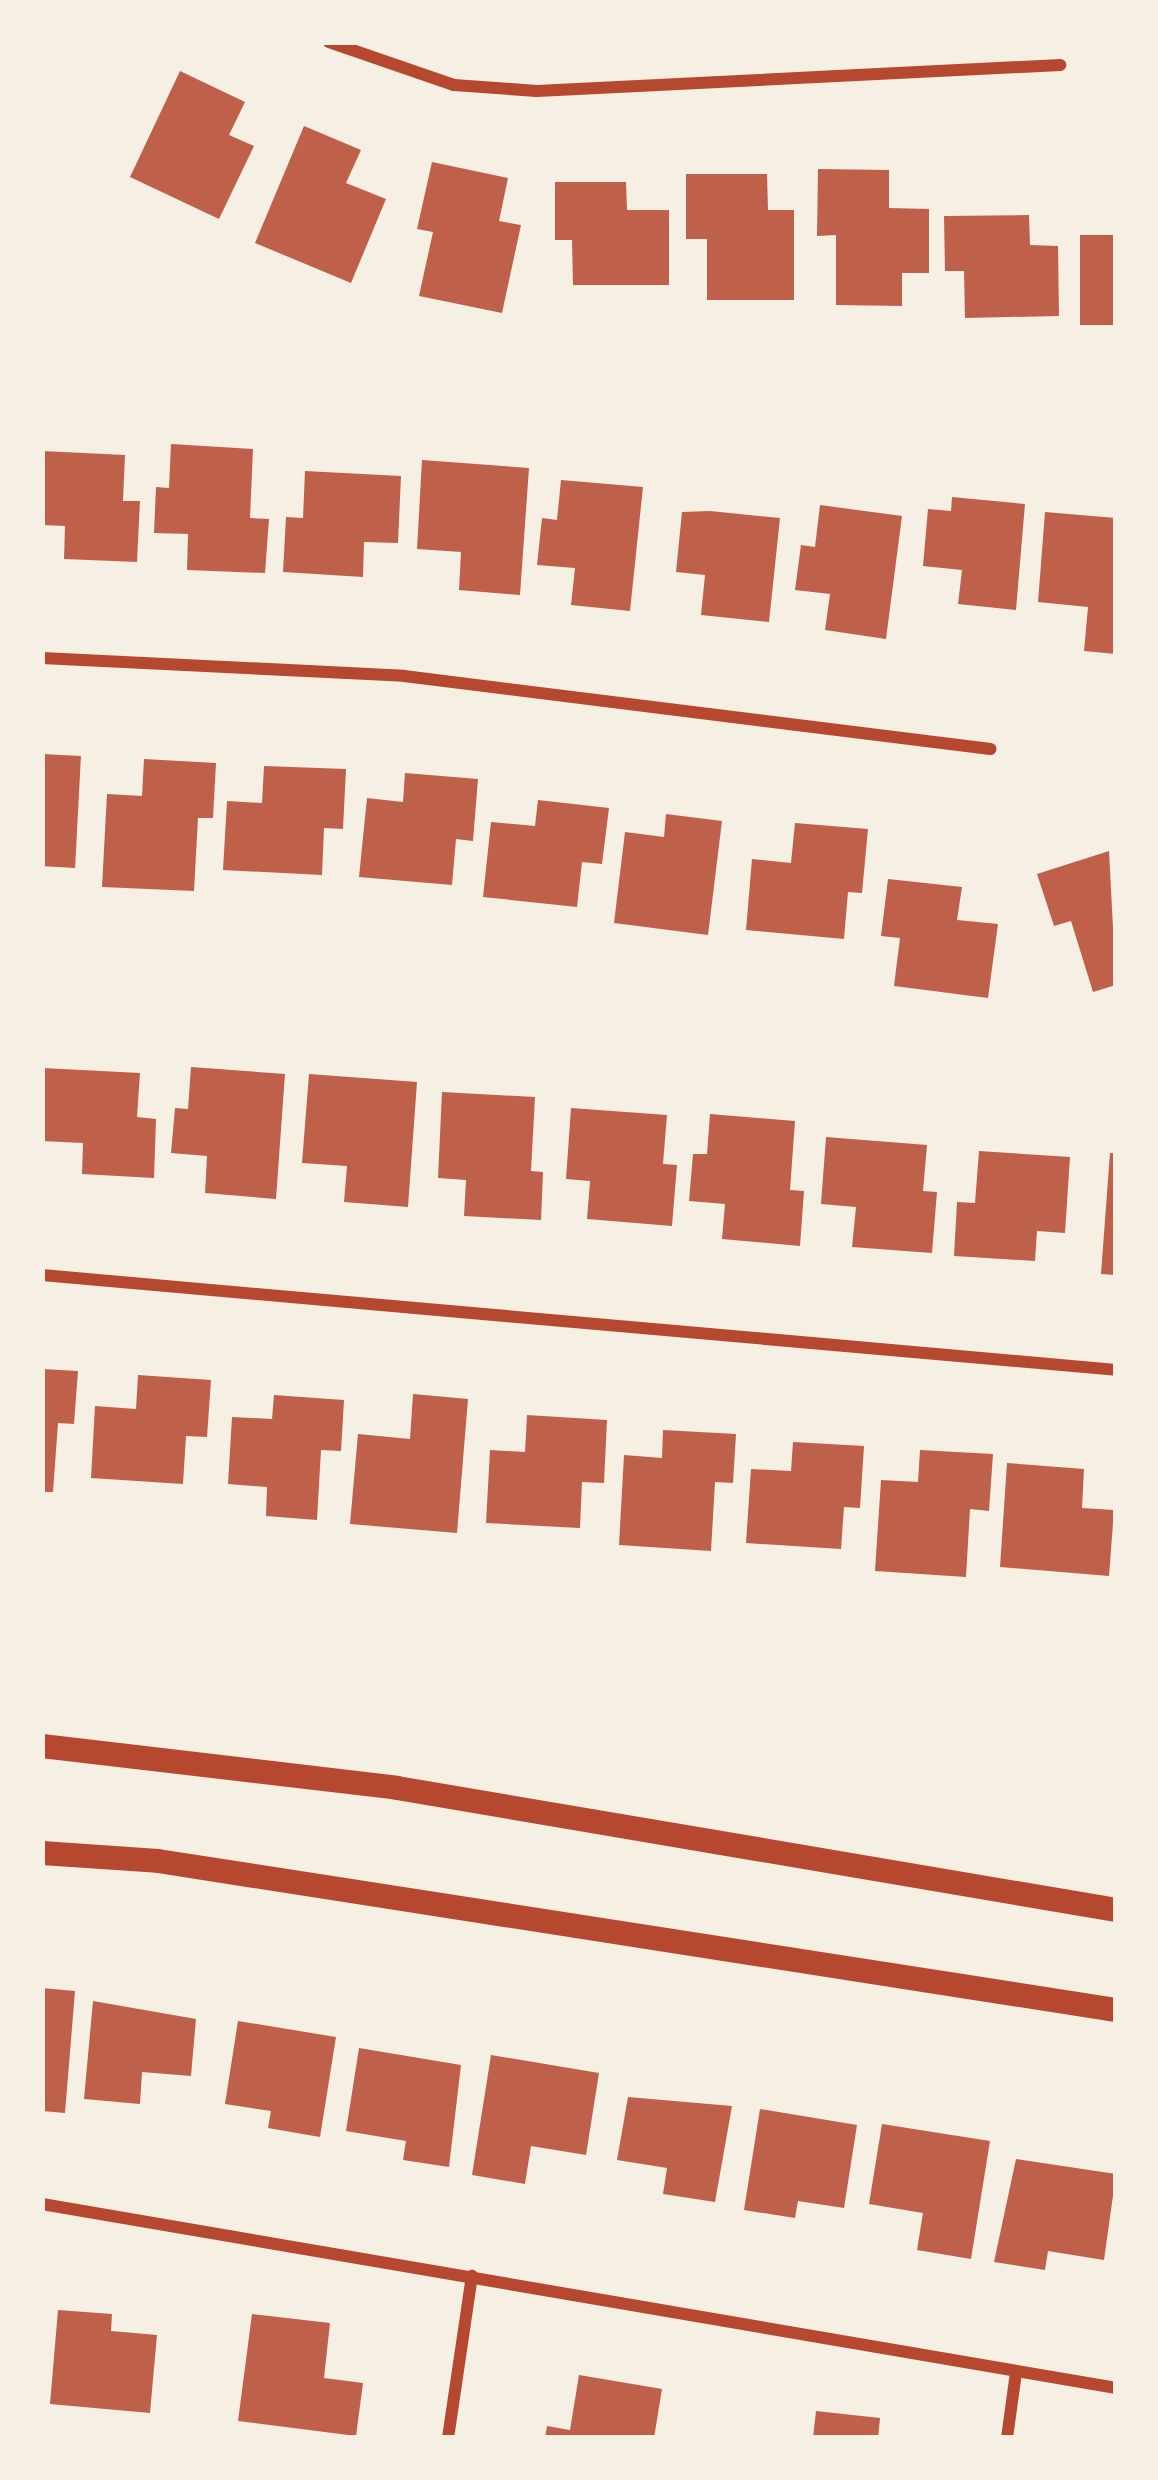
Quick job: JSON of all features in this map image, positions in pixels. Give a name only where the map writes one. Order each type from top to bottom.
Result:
[{"type":"main road","points":[[42,1746],[397,1788],[1116,1910]]},
{"type":"main road","points":[[42,1853],[158,1862],[1116,2010]]},
{"type":"street","points":[[329,42],[454,85],[537,92],[1060,65]]},
{"type":"street","points":[[42,658],[404,676],[990,748]]},
{"type":"street","points":[[42,1275],[1116,1370]]},
{"type":"street","points":[[42,2204],[1116,2389]]},
{"type":"street","points":[[448,2438],[472,2276]]},
{"type":"street","points":[[1007,2438],[1016,2372]]},
{"type":"building","points":[[180,71],[245,102],[229,135],[254,146],[219,219],[130,177]]},
{"type":"building","points":[[304,126],[361,150],[346,183],[386,199],[351,283],[255,243]]},
{"type":"building","points":[[432,162],[508,178],[499,221],[521,225],[502,313],[419,296],[433,232],[417,229]]},
{"type":"building","points":[[818,169],[889,170],[889,208],[929,209],[929,273],[902,273],[902,306],[836,305],[836,235],[817,236]]},
{"type":"building","points":[[686,174],[767,174],[768,210],[794,210],[794,300],[707,300],[707,239],[686,239]]},
{"type":"building","points":[[555,182],[626,182],[627,210],[669,210],[669,285],[573,285],[572,240],[555,240]]},
{"type":"building","points":[[1029,215],[1030,245],[1058,246],[1059,316],[965,318],[964,271],[945,271],[944,216]]},
{"type":"building","points":[[1080,235],[1116,235],[1116,325],[1080,325]]},
{"type":"building","points":[[171,444],[253,449],[250,518],[269,519],[265,573],[187,570],[188,534],[154,533],[156,487],[169,488]]},
{"type":"building","points":[[42,451],[125,455],[123,501],[140,501],[137,562],[64,559],[65,526],[42,525]]},
{"type":"building","points":[[422,460],[529,468],[520,595],[459,590],[461,552],[417,549]]},
{"type":"building","points":[[305,471],[401,476],[398,543],[364,542],[363,577],[283,572],[286,517],[303,518]]},
{"type":"building","points":[[561,480],[643,487],[630,611],[571,605],[575,568],[537,565],[542,518],[557,520]]},
{"type":"building","points":[[952,497],[1025,504],[1016,610],[958,604],[962,570],[923,566],[928,509],[951,511]]},
{"type":"building","points":[[820,505],[902,516],[886,639],[825,630],[830,594],[795,590],[801,545],[815,547]]},
{"type":"building","points":[[682,512],[780,518],[769,622],[701,615],[705,575],[676,572]]},
{"type":"building","points":[[1045,512],[1116,518],[1116,654],[1084,651],[1088,607],[1038,602]]},
{"type":"building","points":[[42,754],[81,756],[75,868],[42,866]]},
{"type":"building","points":[[144,759],[216,763],[213,818],[198,818],[194,891],[102,887],[107,794],[142,796]]},
{"type":"building","points":[[264,766],[346,769],[343,829],[324,828],[322,875],[223,870],[227,801],[262,803]]},
{"type":"building","points":[[405,773],[478,779],[473,841],[456,839],[452,885],[359,877],[367,798],[403,802]]},
{"type":"building","points":[[538,800],[609,808],[602,864],[582,862],[577,907],[483,897],[491,822],[535,826]]},
{"type":"building","points":[[666,814],[722,821],[708,935],[614,923],[625,832],[664,837]]},
{"type":"building","points":[[795,823],[868,829],[862,893],[848,892],[844,939],[746,930],[752,859],[791,863]]},
{"type":"building","points":[[1109,851],[1116,985],[1093,992],[1071,921],[1054,926],[1037,874]]},
{"type":"building","points":[[888,879],[962,887],[957,920],[998,924],[988,998],[894,986],[900,938],[881,936]]},
{"type":"building","points":[[191,1067],[285,1074],[276,1199],[205,1193],[207,1156],[171,1153],[175,1108],[188,1109]]},
{"type":"building","points":[[43,1068],[140,1073],[137,1117],[156,1119],[154,1178],[82,1174],[83,1143],[42,1141]]},
{"type":"building","points":[[309,1074],[417,1082],[408,1207],[344,1202],[347,1166],[302,1163]]},
{"type":"building","points":[[442,1092],[535,1097],[531,1171],[543,1172],[541,1220],[464,1216],[466,1180],[438,1178]]},
{"type":"building","points":[[571,1108],[667,1115],[663,1164],[677,1165],[672,1226],[587,1219],[590,1181],[566,1179]]},
{"type":"building","points":[[710,1114],[795,1121],[790,1190],[804,1191],[800,1246],[722,1239],[725,1204],[689,1201],[693,1154],[707,1154]]},
{"type":"building","points":[[826,1137],[927,1145],[923,1191],[937,1192],[932,1253],[852,1247],[856,1207],[821,1204]]},
{"type":"building","points":[[979,1151],[1070,1157],[1065,1233],[1037,1231],[1035,1261],[954,1256],[957,1202],[975,1203]]},
{"type":"building","points":[[1110,1153],[1116,1153],[1116,1275],[1101,1274]]},
{"type":"building","points":[[42,1369],[78,1371],[74,1424],[58,1423],[53,1492],[42,1492]]},
{"type":"building","points":[[138,1375],[211,1380],[207,1437],[186,1436],[183,1484],[91,1478],[95,1406],[136,1409]]},
{"type":"building","points":[[413,1394],[468,1399],[457,1533],[350,1524],[358,1434],[410,1439]]},
{"type":"building","points":[[274,1395],[344,1400],[341,1451],[321,1450],[317,1520],[266,1516],[267,1487],[228,1484],[232,1417],[272,1419]]},
{"type":"building","points":[[527,1415],[607,1420],[604,1483],[582,1482],[580,1528],[486,1523],[490,1450],[525,1452]]},
{"type":"building","points":[[663,1430],[736,1434],[733,1483],[715,1482],[711,1551],[619,1545],[624,1455],[662,1458]]},
{"type":"building","points":[[793,1442],[864,1446],[860,1508],[844,1507],[841,1549],[746,1543],[751,1469],[791,1471]]},
{"type":"building","points":[[920,1450],[993,1454],[989,1511],[970,1509],[966,1577],[875,1571],[881,1480],[918,1482]]},
{"type":"building","points":[[1007,1463],[1084,1469],[1082,1508],[1114,1510],[1109,1576],[1000,1567]]},
{"type":"building","points":[[42,1988],[75,1991],[65,2113],[42,2111]]},
{"type":"building","points":[[93,2001],[196,2019],[191,2076],[142,2072],[140,2104],[84,2099]]},
{"type":"building","points":[[238,2021],[336,2037],[320,2137],[268,2128],[271,2111],[225,2104]]},
{"type":"building","points":[[359,2048],[461,2065],[449,2167],[403,2160],[406,2141],[346,2131]]},
{"type":"building","points":[[491,2055],[599,2073],[586,2155],[531,2146],[525,2184],[472,2175]]},
{"type":"building","points":[[628,2097],[732,2106],[715,2202],[663,2194],[667,2168],[617,2160]]},
{"type":"building","points":[[760,2109],[857,2125],[844,2208],[798,2201],[795,2218],[744,2210]]},
{"type":"building","points":[[882,2124],[990,2141],[971,2259],[917,2250],[923,2213],[869,2204]]},
{"type":"building","points":[[1016,2159],[1116,2174],[1104,2260],[1048,2251],[1045,2270],[994,2262]]},
{"type":"building","points":[[58,2310],[112,2314],[111,2331],[157,2335],[150,2413],[50,2404]]},
{"type":"building","points":[[252,2314],[330,2323],[324,2378],[363,2383],[356,2436],[238,2421]]},
{"type":"building","points":[[579,2375],[662,2389],[654,2438],[545,2438],[547,2426],[570,2430]]},
{"type":"building","points":[[816,2411],[880,2418],[878,2438],[813,2438]]}]
